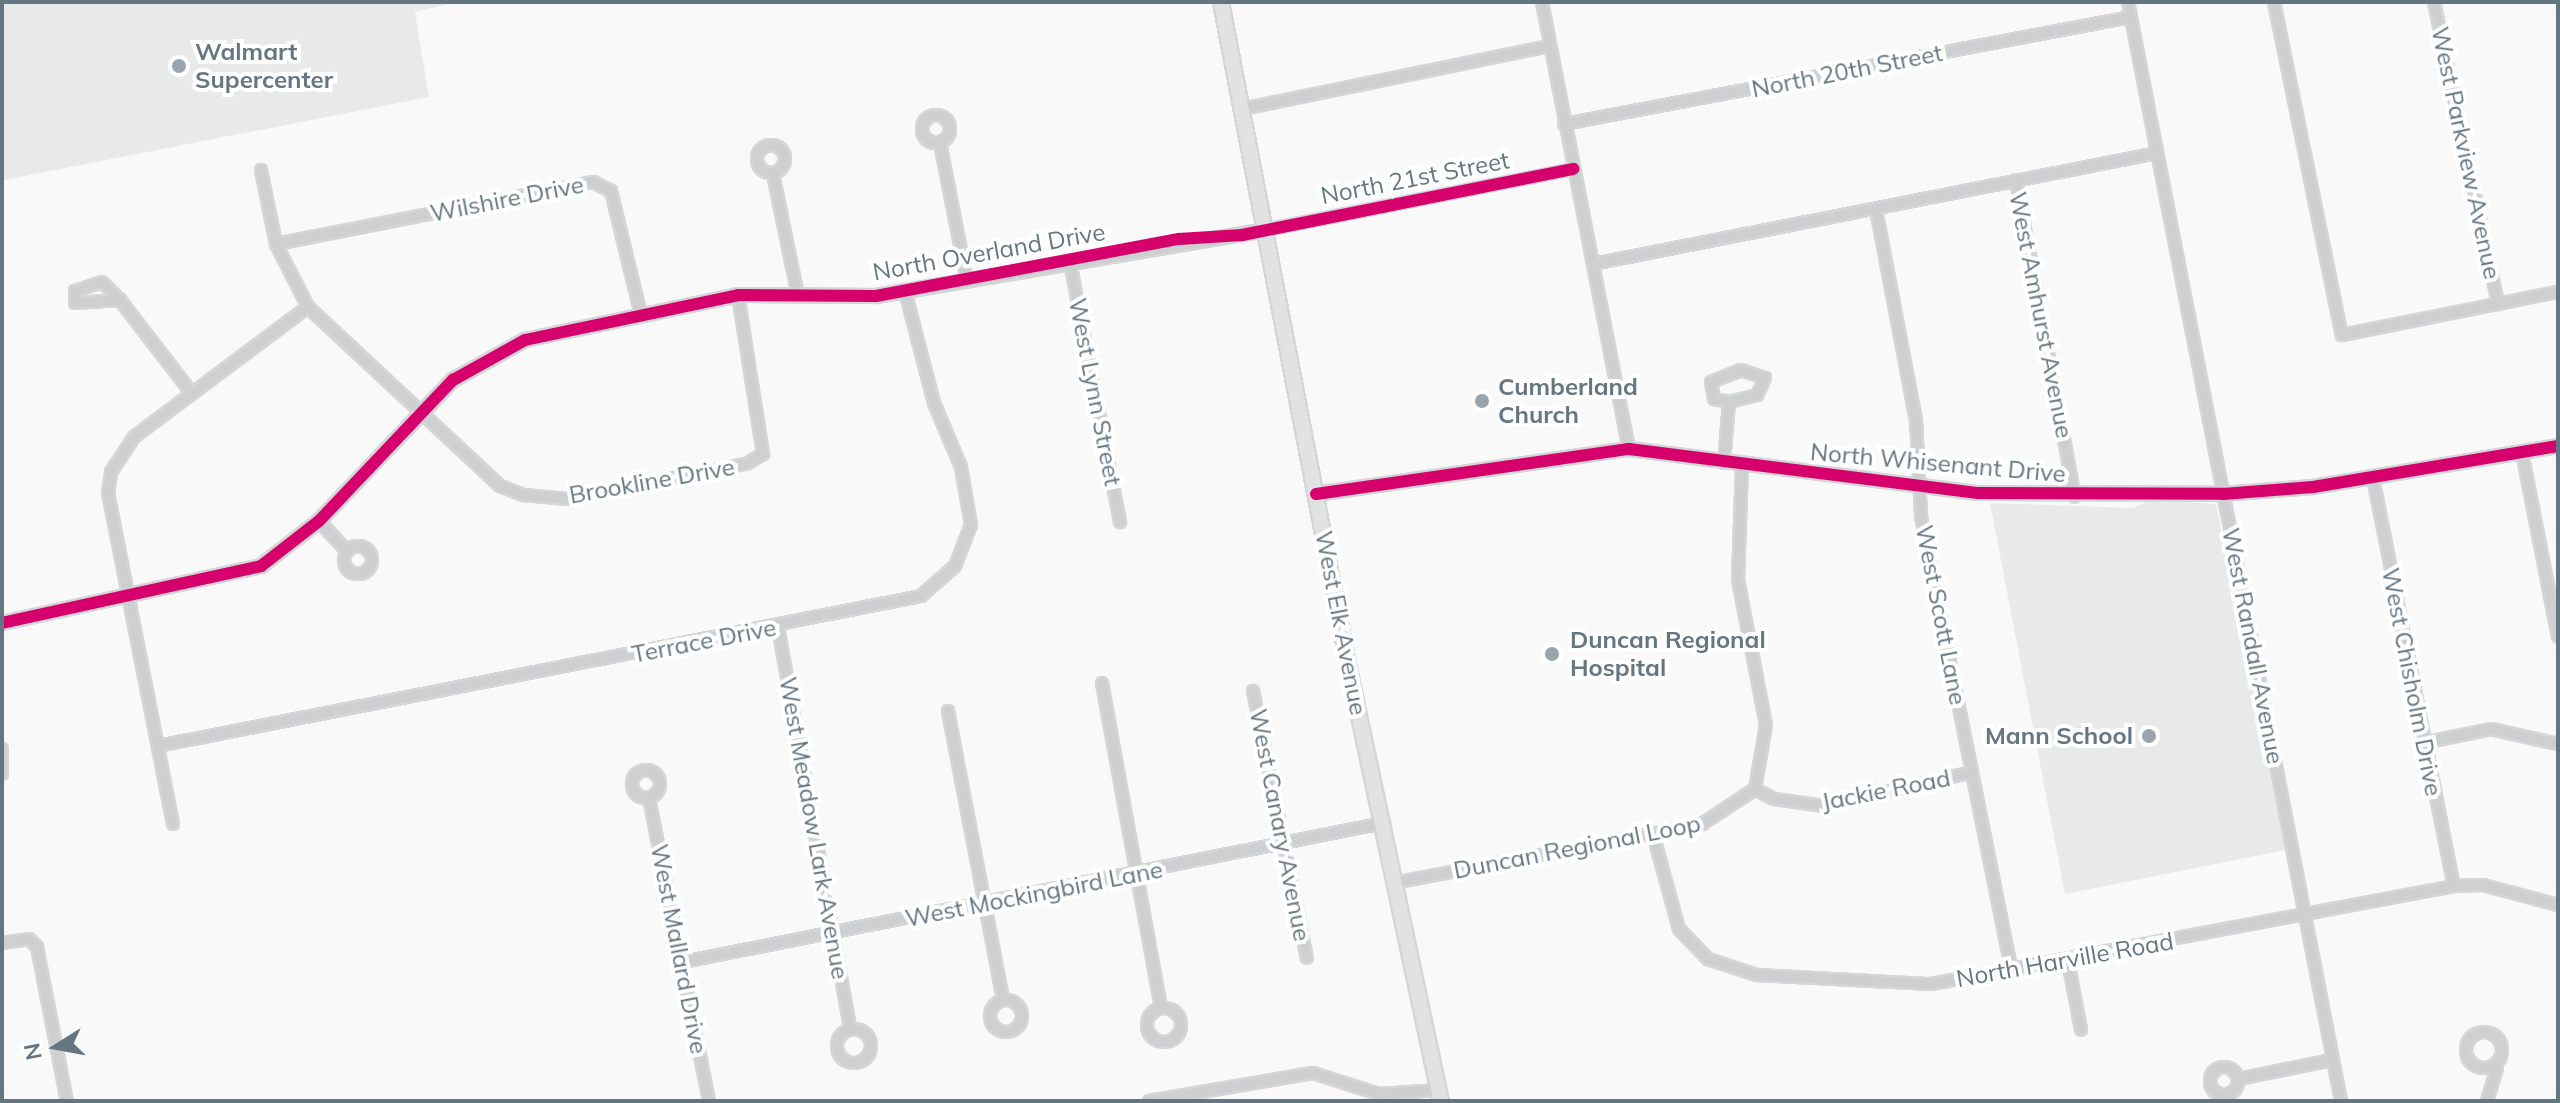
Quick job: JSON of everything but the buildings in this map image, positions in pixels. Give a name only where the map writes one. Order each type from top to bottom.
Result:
[{"type":"main road","name":"West Elk Avenue","points":[[1221,2],[1316,494],[1399,882],[1440,1096]]},
{"type":"street","points":[[1542,2],[1629,449]]},
{"type":"street","name":"West Randall Avenue","points":[[2128,2],[2341,1101]]},
{"type":"street","points":[[2274,2],[2342,335],[2558,292]]},
{"type":"street","name":"West Parkview Avenue","points":[[2434,2],[2498,304]]},
{"type":"street","name":"North 20th Street","points":[[1564,124],[2131,17]]},
{"type":"street","points":[[1242,109],[1549,46]]},
{"type":"street","points":[[940,143],[967,281]]},
{"type":"street","points":[[1593,264],[2157,153]]},
{"type":"street","name":"North 21st Street","points":[[1265,230],[1573,169]]},
{"type":"street","name":"Brookline Drive","points":[[261,170],[276,244],[308,307],[417,412],[500,486],[524,495],[567,499],[746,464],[763,454],[765,435],[738,295]]},
{"type":"street","points":[[773,174],[797,291]]},
{"type":"street","name":"West Amhurst Avenue","points":[[2016,180],[2075,497]]},
{"type":"street","name":"Wilshire Drive","points":[[276,244],[593,182],[611,191],[641,315]]},
{"type":"street","name":"West Scott Lane","points":[[1876,209],[1916,420],[1919,486],[2012,972]]},
{"type":"street","name":"North Overland Drive","points":[[2,623],[261,566],[319,521],[417,412],[484,359],[525,340],[738,295],[797,291],[852,297],[905,291],[1265,230]]},
{"type":"street","name":"West Lynn Street","points":[[1070,262],[1120,522]]},
{"type":"street","name":"Terrace Drive","points":[[158,746],[778,627],[921,596],[966,546],[969,498],[905,291]]},
{"type":"street","points":[[120,300],[190,391]]},
{"type":"street","points":[[173,824],[126,598],[108,494],[111,472],[134,437],[190,391],[308,307]]},
{"type":"street","points":[[1741,370],[1765,378],[1757,395],[1729,402],[1714,399],[1711,382],[1741,370]]},
{"type":"street","points":[[1724,463],[1729,402]]},
{"type":"street","name":"North Whisenant Drive","points":[[1316,494],[1629,449],[1742,466],[1919,486],[2075,497],[2223,494],[2373,478],[2558,446]]},
{"type":"street","points":[[2522,452],[2558,637]]},
{"type":"street","points":[[1742,466],[1738,579],[1766,725],[1755,789]]},
{"type":"street","name":"West Chisholm Drive","points":[[2373,478],[2423,743],[2454,886]]},
{"type":"street","points":[[319,521],[347,551]]},
{"type":"street","name":"West Meadow Lark Avenue","points":[[778,627],[850,1029]]},
{"type":"street","points":[[1102,683],[1161,1008]]},
{"type":"street","name":"West Canary Avenue","points":[[1253,691],[1307,958]]},
{"type":"street","points":[[948,711],[1003,1000]]},
{"type":"street","points":[[2423,743],[2491,729],[2558,744]]},
{"type":"street","points":[[2,749],[2,774]]},
{"type":"street","name":"Jackie Road","points":[[1755,789],[1774,799],[1825,806],[1972,772]]},
{"type":"street","name":"Duncan Regional Loop","points":[[1399,882],[1653,834],[1720,817],[1755,789]]},
{"type":"street","name":"West Mallard Drive","points":[[649,798],[709,1101]]},
{"type":"street","name":"West Mockingbird Lane","points":[[683,962],[1384,823]]},
{"type":"street","name":"North Harville Road","points":[[1653,834],[1679,929],[1729,970],[1883,983],[2012,972],[2454,886],[2483,885],[2558,905]]},
{"type":"street","points":[[2,943],[29,939],[37,947],[67,1101]]},
{"type":"street","points":[[2068,961],[2081,1030]]},
{"type":"street","points":[[2238,1079],[2332,1060]]},
{"type":"street","points":[[2487,1101],[2497,1069]]},
{"type":"street","points":[[1149,1101],[1313,1073],[1379,1094],[1440,1096]]},
{"type":"shaded area","points":[[2,2],[458,2],[415,12],[429,97],[4,180]]},
{"type":"shaded area","name":"Mann School","points":[[2150,500],[2216,504],[2285,850],[2065,894],[1990,503],[2133,508]]},
{"type":"cycle path","points":[[2,623],[261,566],[319,521],[453,380],[525,340],[738,295],[876,296],[1179,239],[1242,235],[1573,169]]},
{"type":"cycle path","points":[[1316,494],[1629,449],[1978,493],[2223,494],[2313,487],[2558,446]]},
{"type":"place","name":"Walmart Supercenter","points":[[179,66]]},
{"type":"place","name":"Cumberland Church","points":[[1482,401]]},
{"type":"place","name":"Duncan Regional Hospital","points":[[1552,654]]},
{"type":"place","name":"Mann School","points":[[2149,736]]}]
